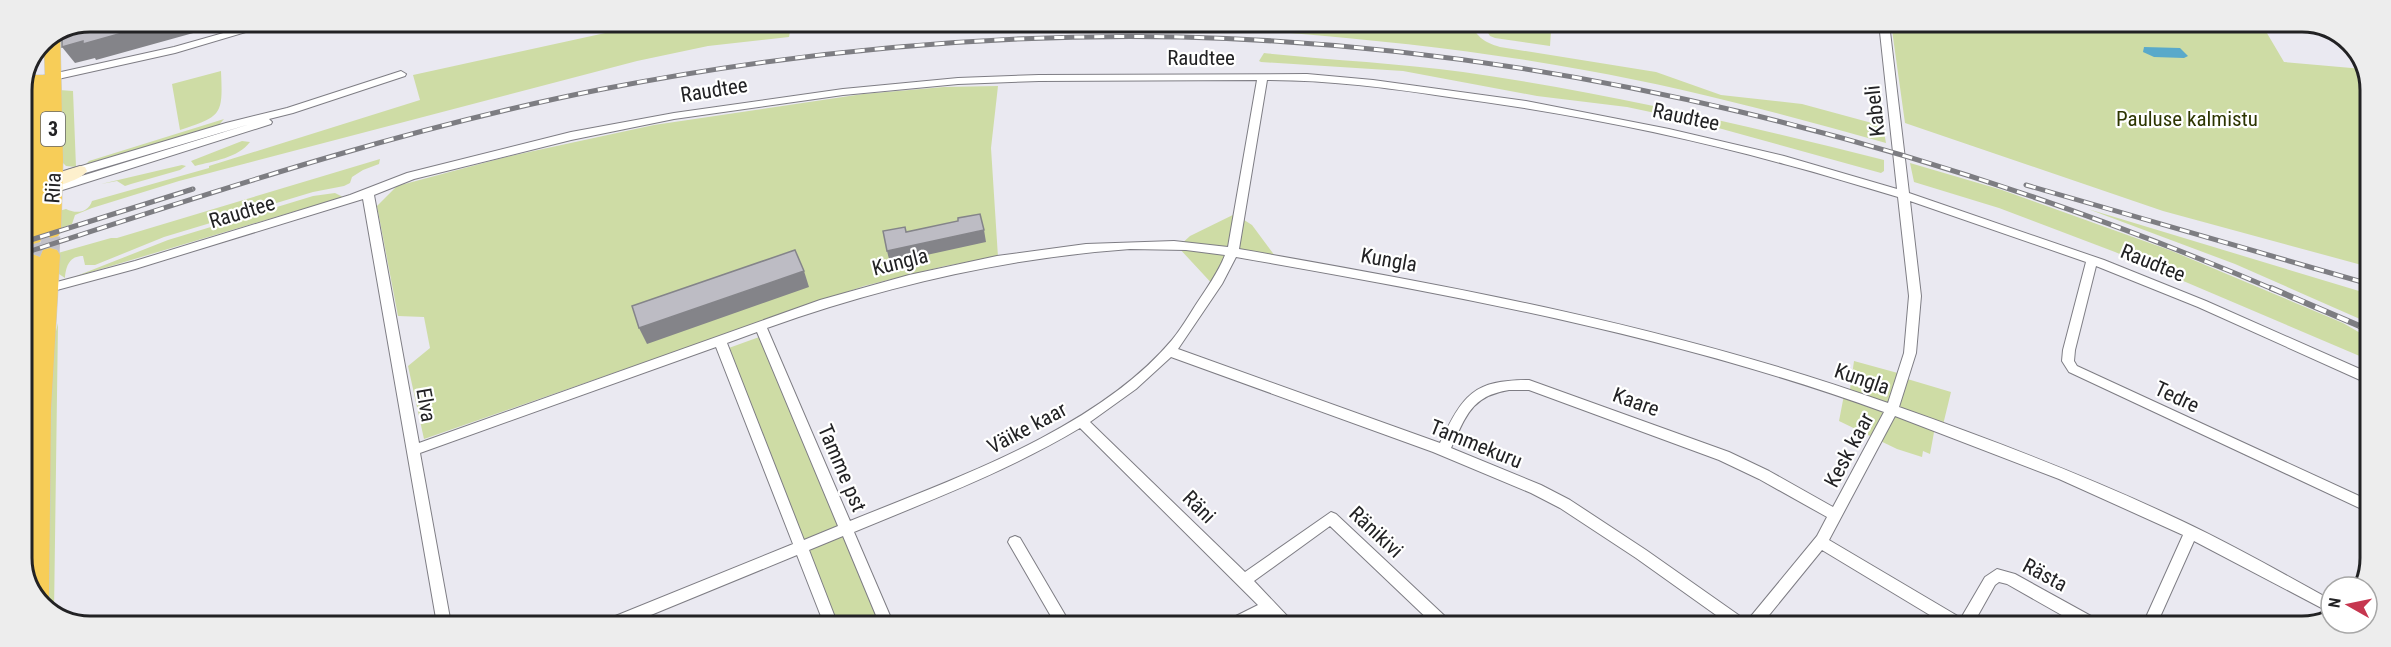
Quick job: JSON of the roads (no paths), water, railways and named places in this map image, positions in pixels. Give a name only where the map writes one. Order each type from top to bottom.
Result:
[{"type":"highway","name":"Riia","points":[[38,81],[48,50]]},
{"type":"highway","name":"Riia","points":[[39,193],[40,60]]},
{"type":"highway","points":[[32,330],[38,260],[48,290],[32,339]]},
{"type":"highway","points":[[32,349],[40,409],[37,582]]},
{"type":"street","points":[[38,81],[175,50],[239,32]]},
{"type":"street","name":"Kabeli","points":[[1885,32],[1903,195]]},
{"type":"street","points":[[39,193],[78,176],[247,130],[289,111],[401,74]]},
{"type":"street","name":"Väike kaar","points":[[632,616],[1030,452],[1081,421],[1135,382],[1175,345],[1230,264],[1263,77]]},
{"type":"street","name":"Raudtee","points":[[48,290],[368,193],[411,176],[571,136],[733,106],[843,92],[1011,78],[1307,77],[1488,98],[1569,112],[1734,147],[1903,195],[2092,260],[2202,304],[2360,375]]},
{"type":"street","points":[[39,193],[59,196],[78,176]]},
{"type":"street","name":"Elva","points":[[368,193],[443,616]]},
{"type":"street","name":"Kesk kaar","points":[[1760,616],[1821,542],[1892,409],[1910,353],[1915,296],[1903,195]]},
{"type":"street","name":"Kungla","points":[[414,450],[824,303],[889,284],[945,270],[1062,251],[1118,246],[1176,245],[1233,252],[1464,293],[1619,329],[1788,374],[1892,409],[2051,470],[2191,533],[2319,601]]},
{"type":"street","name":"Tedre","points":[[2092,260],[2069,350],[2068,361],[2073,369],[2360,502]]},
{"type":"street","name":"Tamme pst","points":[[759,326],[883,616]]},
{"type":"street","points":[[720,340],[828,616]]},
{"type":"street","name":"Tammekuru","points":[[1169,351],[1443,451],[1536,489],[1564,504],[1641,554],[1727,616]]},
{"type":"street","name":"Kaare","points":[[1443,451],[1464,405],[1487,389],[1508,384],[1529,385],[1724,456],[1764,475],[1836,515]]},
{"type":"street","name":"Räni","points":[[1081,421],[1244,580],[1277,616]]},
{"type":"street","name":"Ränikivi","points":[[1244,580],[1331,518],[1434,616]]},
{"type":"street","points":[[2154,616],[2191,533]]},
{"type":"street","points":[[1015,542],[1059,616]]},
{"type":"street","name":"Rästa","points":[[1821,542],[1945,616]]},
{"type":"street","name":"Rästa","points":[[1968,616],[1990,581],[1997,575],[2010,578],[2077,616]]},
{"type":"street","points":[[1250,616],[1268,607]]},
{"type":"water","points":[[2144,47],[2180,48],[2188,56],[2184,58],[2154,57],[2143,52]]},
{"type":"tunnel","points":[[50,255],[51,231]]},
{"type":"tunnel","points":[[32,261],[33,237]]},
{"type":"railway","points":[[32,250],[237,185],[382,142],[603,89],[746,65],[890,48],[1036,38],[1181,37],[1322,44],[1462,60],[1602,82],[1740,112],[1877,148],[2012,190],[2145,237],[2275,290]]},
{"type":"railway","points":[[2026,185],[2359,281]]},
{"type":"railway","points":[[32,240],[193,189]]},
{"type":"railway","points":[[2271,288],[2360,326]]},
{"type":"park label","name":"Pauluse kalmistu","points":[[2187,119]]}]
